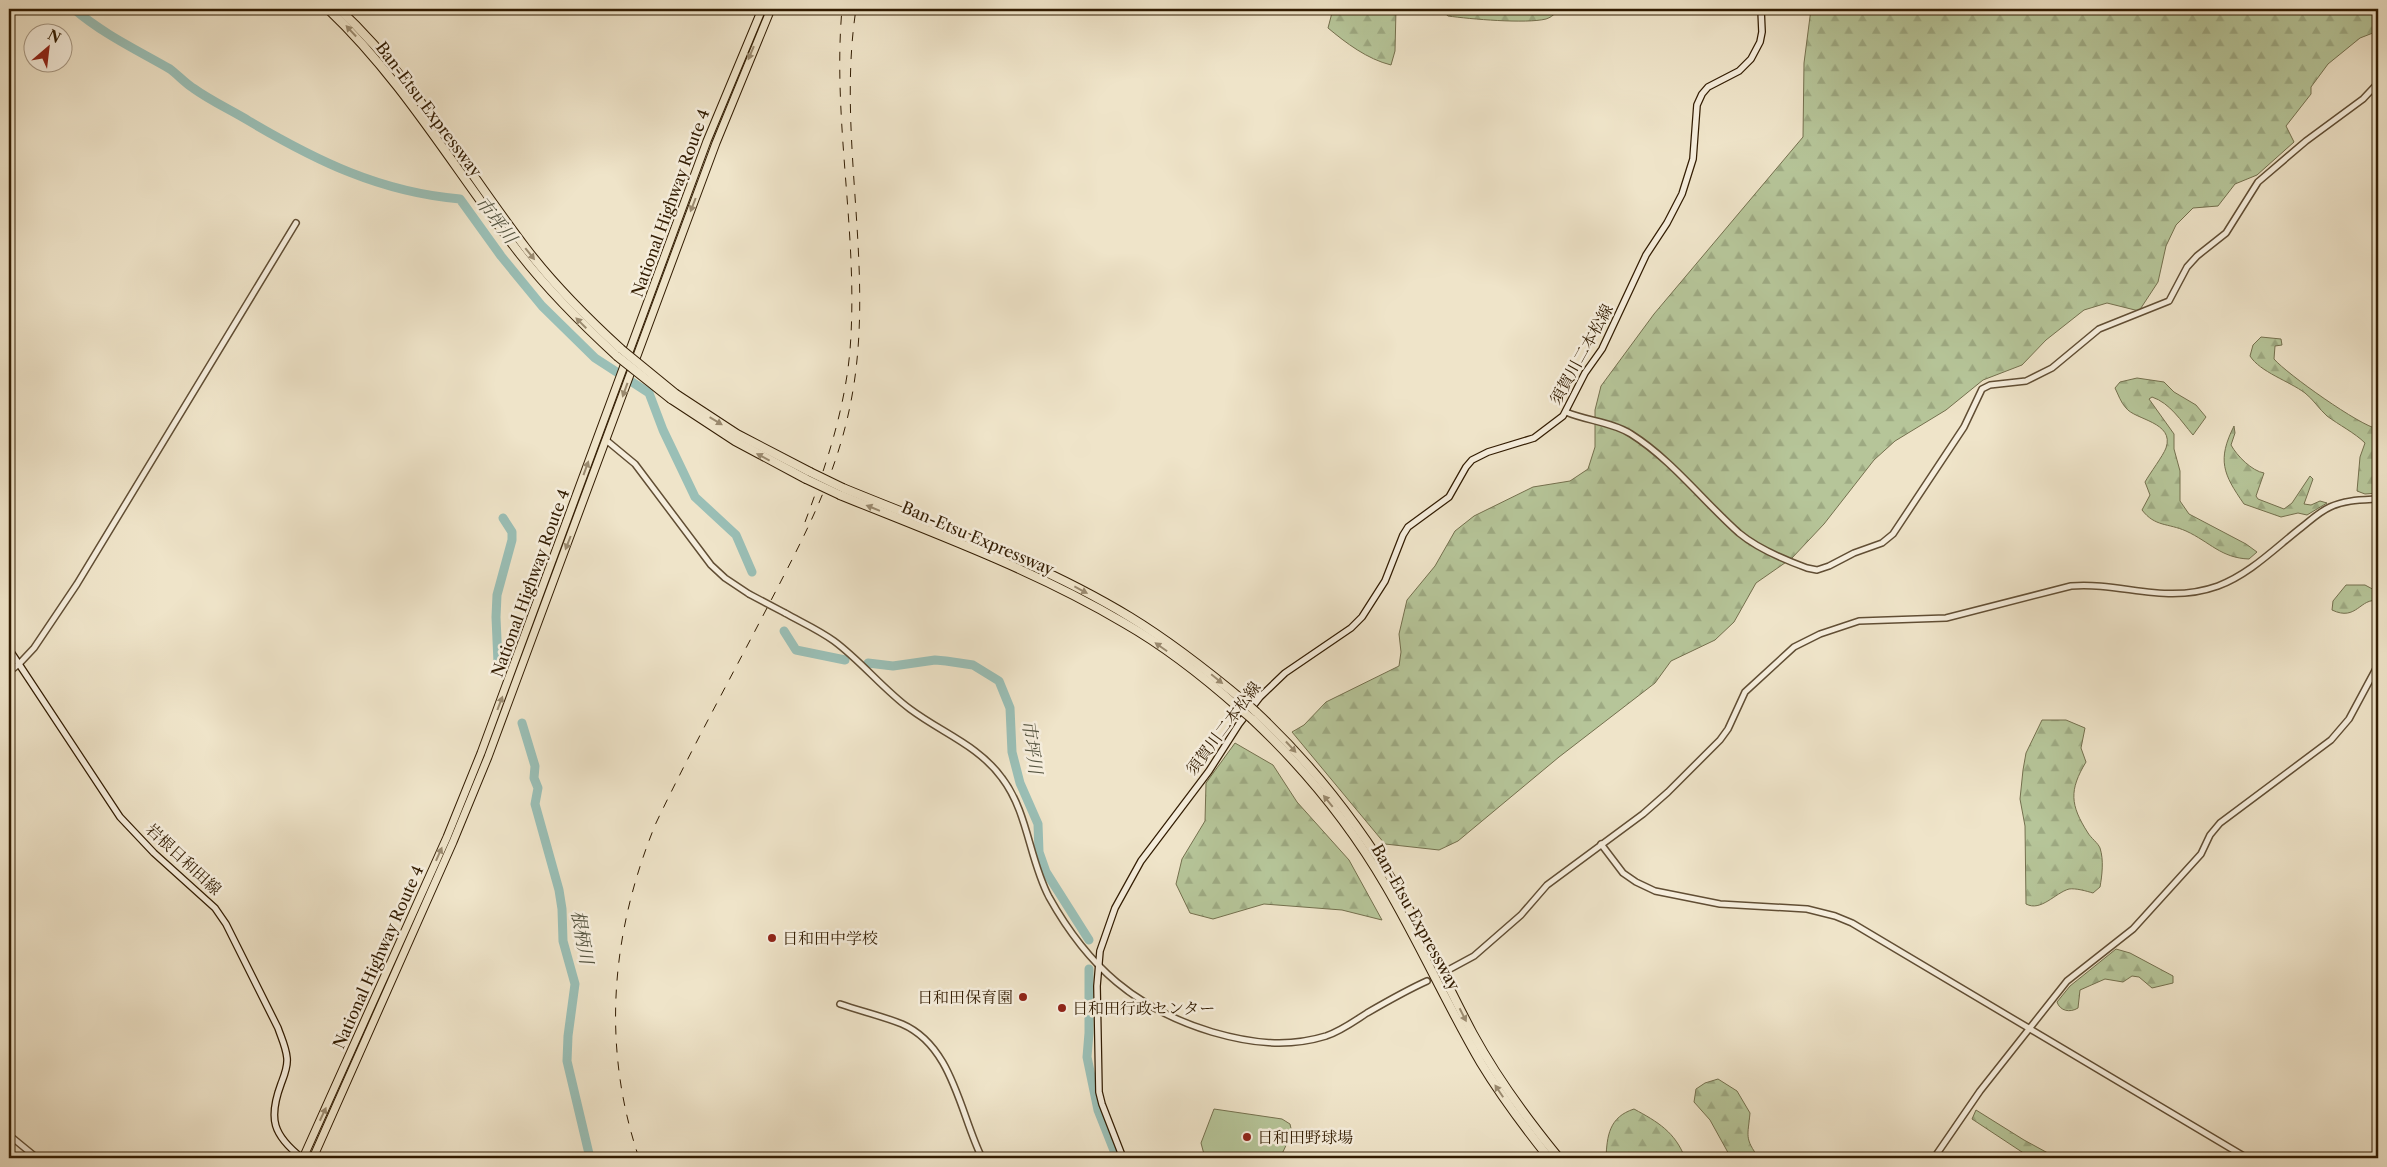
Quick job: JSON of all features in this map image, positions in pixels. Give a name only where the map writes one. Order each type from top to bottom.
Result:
[{"type":"highway","name":"Ban-Etsu Expressway","points":[[328,9],[374,57],[401,90],[508,238],[541,280],[578,319],[674,397],[808,476],[842,492],[1028,564],[1101,600],[1185,654],[1254,716],[1318,777],[1374,852],[1401,895],[1488,1060],[1520,1108],[1559,1158]]},
{"type":"highway","name":"Ban-Etsu Expressway","points":[[339,9],[407,84],[547,275],[619,352]]},
{"type":"highway","name":"National Highway Route 4","points":[[302,1158],[443,845],[474,770],[707,141],[762,9]]},
{"type":"highway","name":"National Highway Route 4","points":[[313,1158],[474,792],[727,113],[771,9]]},
{"type":"highway","name":"Ban-Etsu Expressway","points":[[1254,716],[1321,793],[1369,858],[1394,899],[1482,1064],[1514,1112],[1549,1158]]},
{"type":"main road","name":"須賀川二本松線","points":[[1123,1158],[1099,1092],[1098,963],[1100,948],[1115,908],[1141,861],[1209,771],[1239,724],[1260,697],[1285,673],[1356,624],[1385,582],[1406,530],[1449,497],[1469,463],[1488,452],[1534,438],[1566,412],[1575,390],[1611,332],[1646,255],[1667,223],[1682,194],[1693,159],[1697,105],[1702,94],[1708,87],[1739,71],[1750,59],[1760,42],[1762,32],[1761,9]]},
{"type":"main road","name":"岩根日和田線","points":[[9,649],[120,817],[154,853],[205,896],[223,919],[278,1028],[285,1047],[287,1064],[273,1110],[274,1119],[278,1134],[284,1144],[302,1158]]},
{"type":"street","points":[[1566,412],[1614,426],[1632,434],[1691,485],[1750,541],[1807,568],[1816,570],[1829,566],[1854,553],[1882,543],[1893,534],[1964,427],[1982,389],[1990,385],[2024,382],[2034,378],[2056,364],[2099,328],[2169,301],[2187,267],[2226,233],[2258,182],[2306,141],[2363,99],[2378,83]]},
{"type":"street","points":[[9,672],[19,664],[40,640],[77,584],[296,223]]},
{"type":"street","points":[[606,440],[635,464],[711,565],[724,578],[749,594],[833,640],[912,710],[968,744],[990,763],[1003,779],[1013,796],[1048,895],[1071,931],[1098,963],[1126,991],[1170,1017],[1240,1040],[1260,1044],[1308,1040],[1333,1033],[1427,981]]},
{"type":"street","points":[[1450,969],[1474,956],[1521,916],[1547,885],[1643,814],[1713,748],[1728,729],[1745,692],[1794,647],[1820,634],[1859,621],[1946,618],[2071,586],[2090,585],[2166,595],[2192,593],[2216,586],[2243,574],[2321,512],[2342,502],[2378,499]]},
{"type":"street","points":[[1934,1158],[1980,1091],[2067,981],[2133,929],[2201,854],[2210,835],[2220,823],[2332,740],[2349,719],[2378,665]]},
{"type":"street","points":[[1601,844],[1623,873],[1655,891],[1720,904],[1807,909],[1845,919],[1898,948],[2247,1158]]},
{"type":"street","points":[[840,1004],[901,1024],[927,1041],[949,1075],[982,1158]]},
{"type":"street","points":[[9,1135],[37,1158]]},
{"type":"green space","points":[[1333,9],[1396,9],[1395,51],[1391,65],[1365,55],[1328,28]]},
{"type":"green space","points":[[1440,9],[1558,9],[1546,19],[1512,21],[1448,16]]},
{"type":"green space","points":[[1811,9],[2378,9],[2378,31],[2360,38],[2328,64],[2311,87],[2311,94],[2286,126],[2294,142],[2257,175],[2235,184],[2218,206],[2193,208],[2176,225],[2166,246],[2158,282],[2139,311],[2107,303],[2084,310],[2046,340],[2022,365],[1983,380],[1946,410],[1895,441],[1874,460],[1824,524],[1792,558],[1756,583],[1734,622],[1715,640],[1671,661],[1655,683],[1559,757],[1458,841],[1439,850],[1385,844],[1292,732],[1304,725],[1326,702],[1399,666],[1401,652],[1399,634],[1407,600],[1435,566],[1455,531],[1474,516],[1533,487],[1570,481],[1588,469],[1595,447],[1595,410],[1601,386],[1654,314],[1803,137],[1804,63]]},
{"type":"green space","points":[[2261,337],[2281,339],[2282,345],[2275,346],[2274,359],[2281,366],[2308,387],[2356,419],[2378,429],[2378,493],[2365,494],[2357,491],[2360,457],[2365,443],[2327,416],[2305,393],[2268,372],[2250,356],[2253,345]]},
{"type":"green space","points":[[2137,378],[2164,382],[2174,392],[2196,405],[2206,417],[2193,435],[2175,413],[2164,404],[2152,397],[2149,399],[2174,434],[2174,449],[2180,471],[2180,501],[2189,514],[2246,544],[2257,552],[2249,559],[2223,553],[2186,531],[2157,522],[2142,510],[2150,495],[2145,482],[2166,448],[2167,439],[2165,432],[2160,427],[2131,412],[2124,406],[2115,388],[2120,382]]},
{"type":"green space","points":[[2234,426],[2235,433],[2231,445],[2250,466],[2264,473],[2256,496],[2258,499],[2284,509],[2292,503],[2310,476],[2313,479],[2304,504],[2311,505],[2320,501],[2327,503],[2307,515],[2298,513],[2281,517],[2244,504],[2231,484],[2225,467],[2225,448]]},
{"type":"green space","points":[[2346,585],[2365,585],[2378,592],[2378,601],[2367,602],[2347,613],[2332,610],[2333,601]]},
{"type":"green space","points":[[2042,720],[2066,720],[2085,728],[2081,748],[2086,762],[2074,789],[2074,798],[2082,823],[2100,848],[2102,868],[2100,887],[2093,893],[2069,889],[2043,904],[2032,906],[2026,904],[2025,826],[2020,799],[2026,753]]},
{"type":"green space","points":[[1235,743],[1273,765],[1297,802],[1349,860],[1382,920],[1342,910],[1264,904],[1213,919],[1190,913],[1176,884],[1182,859],[1205,821],[1206,783]]},
{"type":"green space","points":[[2116,949],[2130,953],[2173,976],[2173,983],[2152,988],[2139,977],[2132,976],[2123,982],[2105,979],[2080,990],[2078,1008],[2075,1010],[2069,1011],[2058,1005],[2057,1002],[2070,986]]},
{"type":"green space","points":[[1718,1079],[1737,1091],[1750,1113],[1748,1137],[1751,1146],[1759,1158],[1731,1158],[1710,1120],[1694,1102],[1696,1089],[1705,1083]]},
{"type":"green space","name":"日和田野球場","points":[[1214,1109],[1282,1119],[1290,1124],[1292,1133],[1280,1158],[1205,1158],[1201,1143]]},
{"type":"green space","points":[[1634,1109],[1651,1118],[1671,1134],[1685,1158],[1606,1158],[1607,1142],[1614,1122]]},
{"type":"green space","points":[[1976,1110],[2057,1158],[2031,1158],[1972,1119]]},
{"type":"waterway","name":"市坪川","points":[[74,9],[108,34],[170,69],[207,97],[299,149],[376,182],[431,195],[460,199],[501,256],[542,306],[595,358],[649,393],[663,430],[695,497],[736,535],[752,572]]},
{"type":"waterway","name":"根柄川","points":[[498,663],[497,595],[512,540],[512,532],[503,518]]},
{"type":"waterway","name":"市坪川","points":[[784,631],[796,650],[845,660]]},
{"type":"waterway","name":"市坪川","points":[[868,663],[893,666],[935,660],[946,661],[973,665],[999,681],[1010,708],[1012,752],[1020,783],[1038,824],[1039,852],[1046,872],[1089,940]]},
{"type":"waterway","name":"根柄川","points":[[522,723],[535,766],[534,778],[538,788],[535,804],[559,890],[562,909],[563,941],[575,984],[568,1036],[567,1061],[590,1158]]},
{"type":"waterway","name":"市坪川","points":[[1089,969],[1087,1057],[1098,1110],[1117,1158]]},
{"type":"tunnel","points":[[1427,981],[1450,969]]},
{"type":"railway","points":[[805,522],[834,437],[844,394],[850,350],[851,265],[840,94],[842,9]]},
{"type":"railway","points":[[639,1158],[627,1116],[619,1074],[616,1032],[616,989],[621,947],[629,906],[641,864],[656,823],[795,553],[820,500],[840,444],[854,384],[859,337],[860,290],[850,102],[851,56],[856,9]]},
{"type":"place","name":"日和田中学校","points":[[772,938]]},
{"type":"place","name":"日和田保育園","points":[[1023,997]]},
{"type":"place","name":"日和田行政センター","points":[[1062,1008]]},
{"type":"place","name":"日和田野球場","points":[[1247,1137]]}]
